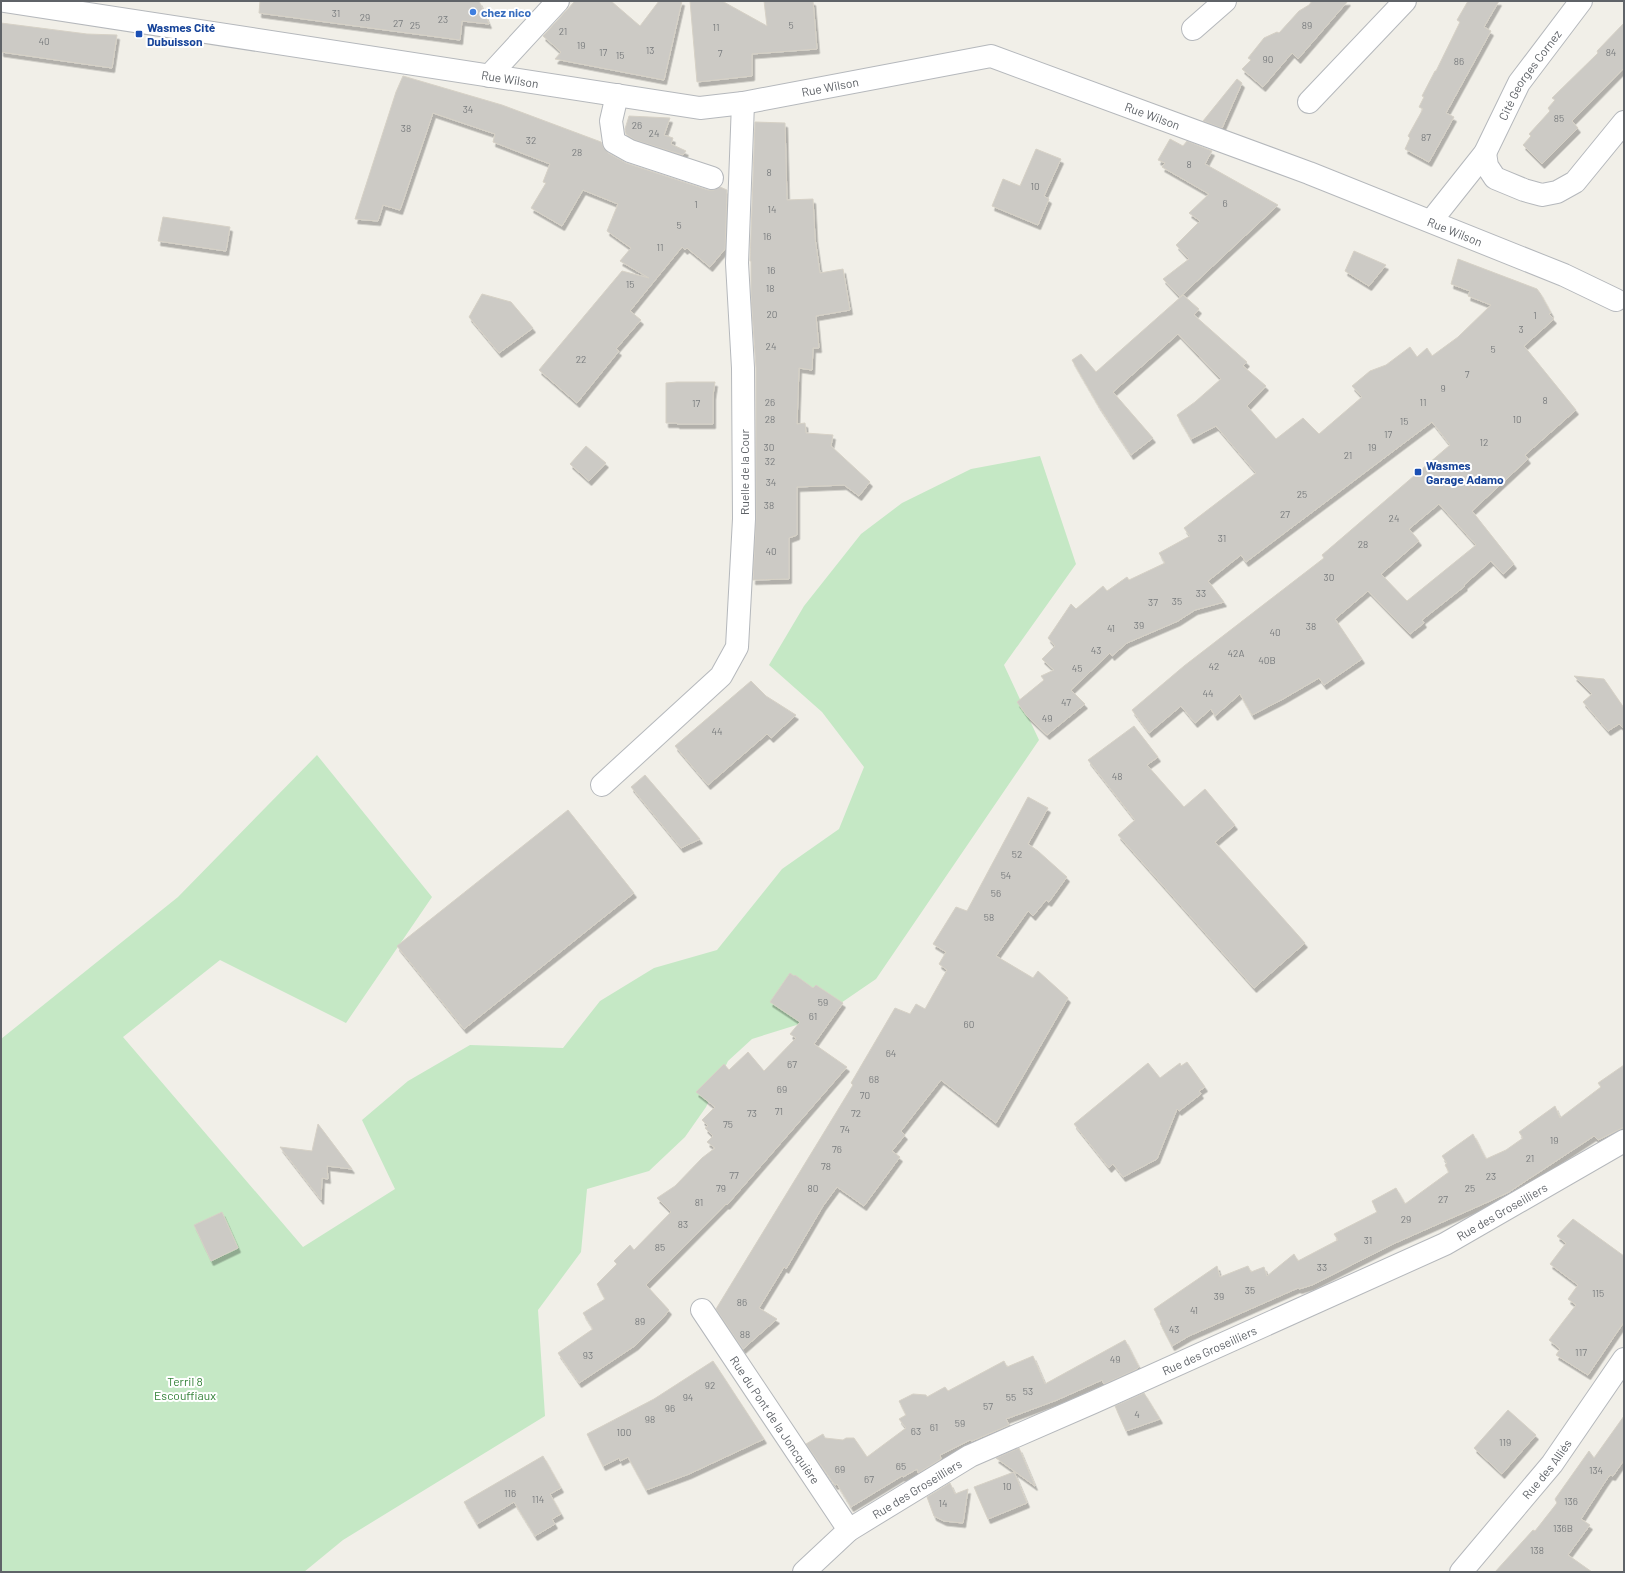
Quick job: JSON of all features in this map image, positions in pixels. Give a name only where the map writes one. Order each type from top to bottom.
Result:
[{"type":"street","name":"Rue Wilson","points":[[4,1],[700,108],[743,103],[991,56],[1309,173],[1564,275],[1616,300]]},
{"type":"street","points":[[489,76],[558,1]]},
{"type":"street","points":[[1192,29],[1225,1]]},
{"type":"street","points":[[1309,102],[1406,1]]},
{"type":"street","name":"Cité Georges Cornez","points":[[1431,221],[1485,153],[1519,83],[1581,1]]},
{"type":"street","points":[[617,95],[611,121],[614,142],[630,151],[712,178]]},
{"type":"street","name":"Ruelle de la Cour","points":[[602,785],[721,676],[737,648],[744,519],[743,368],[737,262],[743,103]]},
{"type":"street","points":[[1485,153],[1486,166],[1495,178],[1524,190],[1542,195],[1557,192],[1575,182],[1624,122]]},
{"type":"street","name":"Rue des Groseilliers","points":[[804,1572],[849,1530],[970,1456],[1094,1402],[1445,1244],[1624,1142]]},
{"type":"street","name":"Rue du Pont de la Joncquière","points":[[702,1310],[849,1530]]},
{"type":"street","name":"Rue des Alliés","points":[[1462,1572],[1555,1460],[1624,1359]]},
{"type":"green space","name":"Terril 8 Escouffiaux","points":[[1040,456],[1076,564],[1004,665],[1039,740],[876,979],[819,1018],[752,1039],[728,1061],[706,1107],[685,1137],[649,1171],[587,1189],[581,1252],[538,1310],[545,1416],[343,1540],[304,1572],[1,1572],[1,1039],[178,897],[317,755],[432,897],[346,1023],[220,960],[123,1037],[303,1247],[395,1189],[362,1120],[408,1081],[470,1045],[563,1048],[600,1001],[654,968],[717,950],[782,869],[839,829],[864,767],[822,712],[769,665],[804,606],[861,534],[902,503],[971,469]]},
{"type":"building","points":[[260,1],[479,1],[489,24],[462,21],[460,40],[259,13]]},
{"type":"building","points":[[575,1],[611,1],[640,26],[659,1],[682,1],[664,80],[555,59],[561,52],[543,36]]},
{"type":"building","points":[[690,1],[722,1],[767,26],[764,1],[813,1],[817,49],[752,54],[752,76],[697,82]]},
{"type":"building","points":[[1312,1],[1348,1],[1298,59],[1292,53],[1263,87],[1242,69],[1251,60],[1248,58],[1264,38],[1277,32],[1279,33],[1299,11],[1309,5]]},
{"type":"building","points":[[1468,1],[1499,1],[1484,27],[1491,31],[1446,113],[1454,117],[1429,162],[1405,149],[1410,138],[1408,136],[1423,109],[1419,107],[1424,97],[1422,96],[1460,22],[1457,20]]},
{"type":"building","points":[[1,23],[87,34],[117,35],[112,68],[1,52]]},
{"type":"building","points":[[1624,23],[1624,68],[1572,121],[1578,128],[1542,164],[1523,145],[1531,136],[1529,134],[1550,111],[1548,108],[1555,100],[1552,98],[1598,53],[1597,51]]},
{"type":"building","points":[[403,76],[502,105],[601,142],[604,149],[608,153],[626,163],[708,190],[714,190],[720,187],[727,190],[725,249],[710,267],[687,248],[685,250],[682,247],[630,311],[641,320],[616,349],[619,351],[577,403],[539,370],[622,271],[649,278],[620,261],[631,248],[607,231],[618,204],[583,190],[562,226],[531,208],[546,183],[543,182],[550,164],[493,142],[495,134],[433,113],[400,210],[383,205],[378,221],[355,219],[396,92]]},
{"type":"building","points":[[1237,79],[1242,83],[1222,128],[1203,121]]},
{"type":"building","points":[[629,116],[670,118],[664,135],[673,138],[671,144],[686,151],[683,155],[635,140],[626,134],[625,129]]},
{"type":"building","points":[[755,122],[785,123],[787,200],[813,199],[815,238],[820,273],[843,269],[850,310],[816,316],[819,348],[813,348],[812,370],[799,368],[797,424],[805,423],[806,433],[833,435],[831,446],[870,482],[859,496],[844,485],[797,487],[797,535],[789,538],[789,579],[753,580],[756,519],[756,368],[750,261]]},
{"type":"building","points":[[1170,139],[1183,146],[1187,141],[1212,151],[1205,164],[1278,205],[1180,297],[1163,279],[1189,259],[1176,245],[1200,221],[1189,213],[1209,194],[1162,167],[1165,163],[1158,160]]},
{"type":"building","points":[[1036,149],[1061,159],[1044,196],[1049,199],[1038,225],[992,206],[1003,179],[1020,186]]},
{"type":"building","points":[[163,217],[230,227],[226,251],[158,241]]},
{"type":"building","points":[[1354,251],[1386,265],[1369,286],[1345,271]]},
{"type":"building","points":[[1458,259],[1537,289],[1551,313],[1549,314],[1554,319],[1524,346],[1576,410],[1525,455],[1528,459],[1472,511],[1514,564],[1503,574],[1491,561],[1464,585],[1465,586],[1422,620],[1424,623],[1410,634],[1368,591],[1335,619],[1362,659],[1324,685],[1319,678],[1252,715],[1240,694],[1215,716],[1211,709],[1195,723],[1181,706],[1149,733],[1132,710],[1184,666],[1324,558],[1322,555],[1450,445],[1432,422],[1246,562],[1241,555],[1208,581],[1224,602],[1195,610],[1178,621],[1127,643],[1112,656],[1110,653],[1071,690],[1085,704],[1047,735],[1027,716],[1017,702],[1044,680],[1041,676],[1054,670],[1042,659],[1055,646],[1048,638],[1071,604],[1076,609],[1103,586],[1107,591],[1127,577],[1129,580],[1165,563],[1159,553],[1190,536],[1184,528],[1256,473],[1216,426],[1191,439],[1177,415],[1195,402],[1221,379],[1178,334],[1113,392],[1153,438],[1131,455],[1098,405],[1072,360],[1081,354],[1096,372],[1183,295],[1199,309],[1194,315],[1247,362],[1243,366],[1266,386],[1247,406],[1276,439],[1303,418],[1319,434],[1362,397],[1352,386],[1370,371],[1386,365],[1410,347],[1417,357],[1427,348],[1432,356],[1458,337],[1491,305],[1468,296],[1470,291],[1451,284]],"holes":[[[1439,504],[1476,545],[1407,601],[1381,574],[1419,541],[1409,529]]]},
{"type":"building","points":[[482,294],[511,302],[533,328],[499,353],[469,317]]},
{"type":"building","points":[[715,382],[713,395],[713,424],[666,423],[666,383]]},
{"type":"building","points":[[586,446],[606,463],[589,481],[570,464]]},
{"type":"building","points":[[1574,676],[1604,679],[1624,708],[1624,729],[1619,724],[1608,731],[1583,702],[1592,694]]},
{"type":"building","points":[[751,681],[766,696],[796,715],[771,738],[767,734],[708,785],[675,746]]},
{"type":"building","points":[[1134,726],[1158,757],[1147,765],[1184,807],[1205,789],[1235,825],[1215,842],[1305,943],[1254,988],[1118,835],[1135,820],[1088,760]]},
{"type":"building","points":[[645,775],[700,839],[681,848],[631,787]]},
{"type":"building","points":[[1028,797],[1048,808],[1028,844],[1067,877],[1049,902],[1046,900],[1033,916],[1028,911],[996,956],[1033,978],[1038,971],[1068,998],[996,1123],[941,1080],[901,1131],[905,1135],[892,1151],[900,1157],[864,1206],[837,1187],[823,1206],[786,1269],[784,1267],[759,1308],[777,1319],[743,1349],[716,1309],[853,1085],[851,1083],[895,1008],[910,1014],[916,1004],[925,1009],[947,970],[939,964],[946,952],[933,944],[956,907],[967,911]]},
{"type":"building","points":[[568,810],[634,893],[464,1029],[397,946]]},
{"type":"building","points":[[790,973],[813,988],[816,985],[843,1003],[814,1044],[847,1067],[727,1205],[726,1204],[646,1285],[669,1310],[663,1318],[636,1345],[579,1383],[558,1353],[593,1329],[583,1313],[605,1299],[597,1284],[617,1264],[614,1261],[630,1245],[634,1250],[671,1212],[657,1198],[675,1186],[702,1158],[715,1148],[707,1142],[713,1136],[705,1128],[708,1126],[702,1120],[715,1107],[696,1092],[724,1064],[729,1070],[748,1052],[764,1071],[796,1038],[790,1034],[800,1022],[770,1002]]},
{"type":"building","points":[[1187,1062],[1205,1087],[1199,1091],[1201,1094],[1179,1111],[1177,1109],[1157,1159],[1123,1177],[1113,1164],[1109,1168],[1074,1124],[1148,1063],[1160,1078],[1180,1063],[1181,1066]]},
{"type":"building","points":[[1624,1065],[1624,1127],[1598,1140],[1594,1136],[1509,1192],[1393,1244],[1312,1285],[1298,1288],[1189,1336],[1172,1346],[1154,1309],[1217,1266],[1220,1277],[1248,1266],[1251,1272],[1264,1267],[1267,1276],[1294,1254],[1298,1261],[1338,1240],[1334,1234],[1377,1212],[1372,1201],[1396,1188],[1405,1204],[1449,1172],[1445,1165],[1447,1163],[1442,1156],[1473,1134],[1486,1159],[1506,1150],[1523,1138],[1519,1132],[1555,1106],[1560,1118],[1601,1087],[1598,1083]]},
{"type":"building","points":[[318,1124],[352,1169],[327,1166],[328,1179],[322,1178],[321,1200],[280,1147],[312,1151]]},
{"type":"building","points":[[222,1212],[238,1248],[211,1261],[194,1225]]},
{"type":"building","points":[[1573,1219],[1624,1256],[1624,1322],[1588,1375],[1556,1355],[1560,1349],[1549,1340],[1576,1305],[1568,1299],[1578,1285],[1550,1264],[1566,1243],[1557,1236]]},
{"type":"building","points":[[1125,1340],[1139,1367],[1137,1369],[1104,1384],[1102,1380],[1057,1400],[1006,1419],[1009,1425],[972,1441],[970,1440],[940,1455],[941,1459],[918,1473],[917,1469],[903,1477],[902,1476],[851,1507],[837,1484],[835,1485],[806,1444],[823,1434],[825,1438],[843,1440],[846,1438],[854,1438],[867,1457],[906,1428],[899,1419],[906,1415],[899,1401],[913,1394],[926,1395],[927,1397],[945,1387],[948,1391],[1004,1361],[1007,1367],[1033,1356],[1045,1384]]},
{"type":"building","points":[[713,1361],[764,1439],[689,1474],[646,1490],[628,1457],[620,1461],[619,1458],[603,1466],[587,1434],[654,1399]]},
{"type":"building","points":[[1144,1393],[1160,1419],[1126,1431],[1115,1406]]},
{"type":"building","points":[[1508,1410],[1536,1435],[1502,1474],[1474,1448]]},
{"type":"building","points":[[1624,1416],[1624,1460],[1613,1476],[1610,1475],[1581,1519],[1590,1525],[1568,1555],[1592,1572],[1495,1572],[1533,1530],[1535,1531],[1557,1503],[1555,1499],[1589,1451],[1594,1458]]},
{"type":"building","points":[[1019,1448],[1035,1486],[996,1458]]},
{"type":"building","points":[[543,1456],[561,1488],[550,1494],[561,1514],[552,1519],[555,1524],[535,1536],[514,1502],[477,1524],[464,1502]]},
{"type":"building","points":[[1014,1472],[1027,1503],[988,1519],[974,1487]]},
{"type":"building","points":[[950,1483],[955,1494],[968,1489],[963,1523],[944,1521],[934,1516],[927,1497]]},
{"type":"place","name":"chez nico","points":[[473,12]]},
{"type":"place","name":"Wasmes Cité Dubuisson","points":[[139,34]]},
{"type":"place","name":"Wasmes Garage Adamo","points":[[1418,472]]}]
